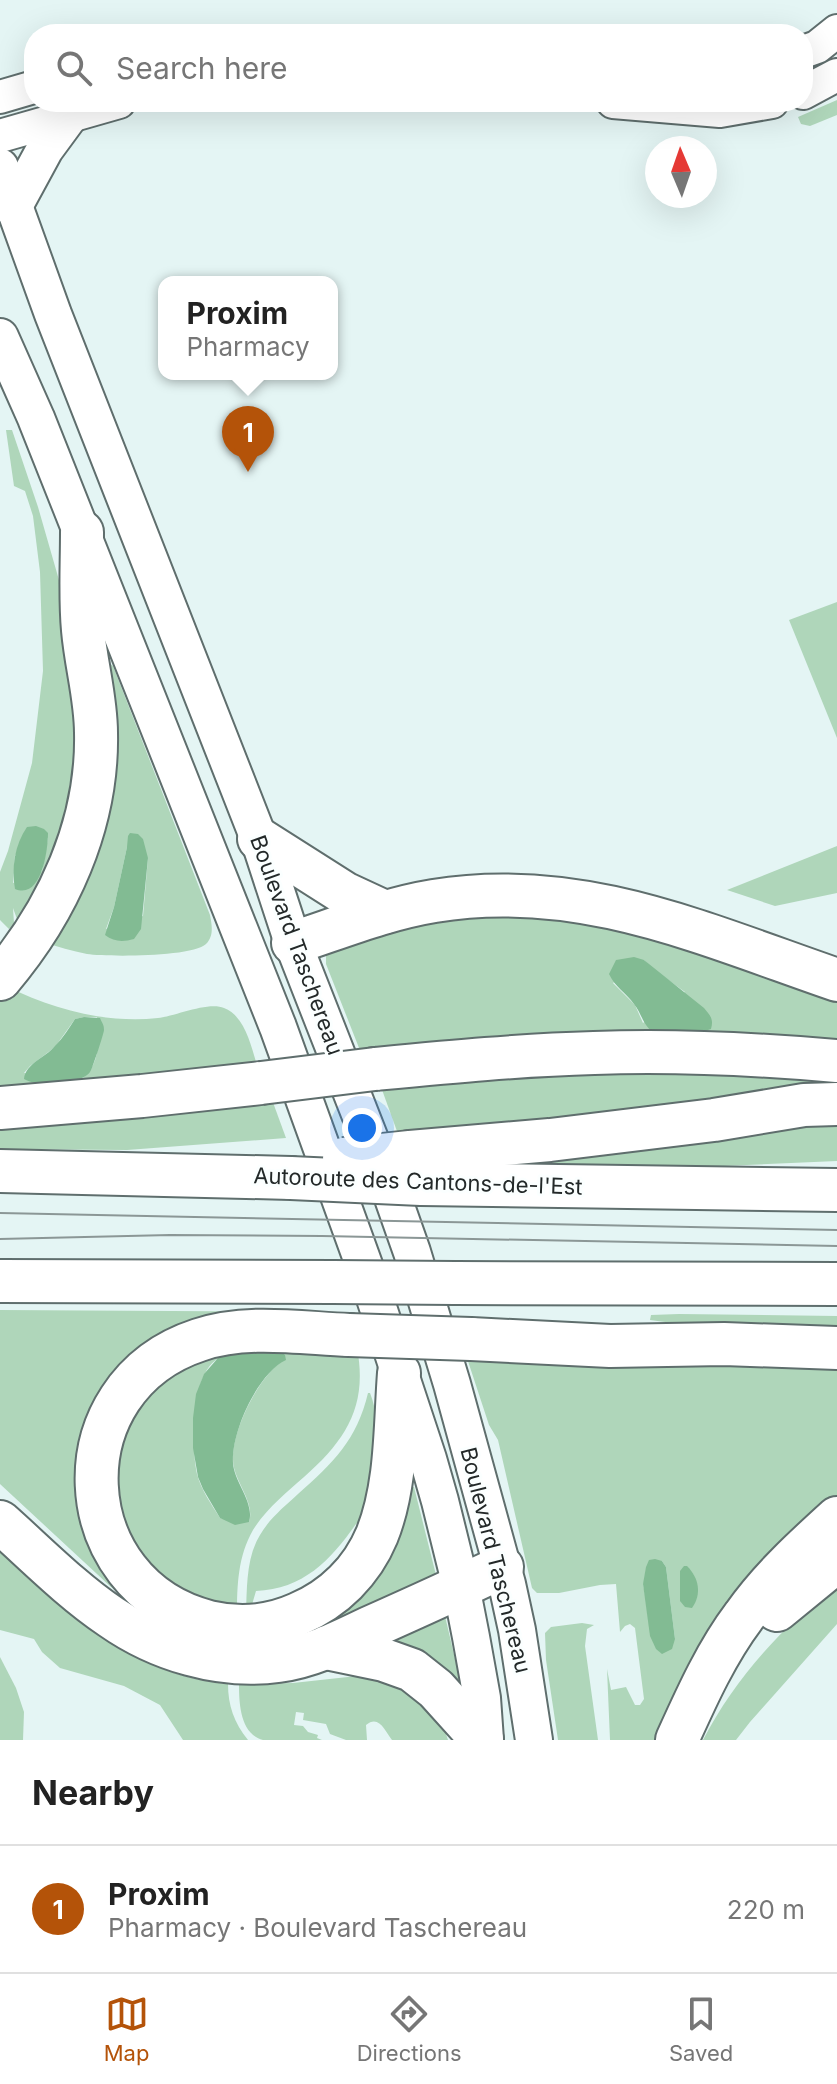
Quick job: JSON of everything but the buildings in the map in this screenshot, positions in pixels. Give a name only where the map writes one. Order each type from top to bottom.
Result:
[{"type":"highway","points":[[0,979],[37,930],[64,883],[84,822],[94,774],[96,716],[83,630],[82,532]]},
{"type":"highway","points":[[259,839],[344,893],[385,912]]},
{"type":"highway","points":[[293,943],[385,912],[431,901],[488,895],[536,895],[581,900],[660,919],[837,980]]},
{"type":"highway","points":[[0,1108],[505,1057],[694,1053],[837,1061]]},
{"type":"highway","points":[[416,1168],[563,1139],[804,1105],[837,1104]]},
{"type":"highway","name":"Autoroute des Cantons-de-l'Est","points":[[0,1171],[204,1175],[416,1168],[837,1190]]},
{"type":"highway","points":[[0,1281],[837,1284]]},
{"type":"highway","points":[[455,1283],[609,1326],[724,1344]]},
{"type":"highway","points":[[399,1373],[388,1499],[378,1532],[366,1556],[346,1582],[329,1596],[309,1609],[281,1620],[258,1626],[231,1626],[190,1617],[164,1603],[121,1562],[99,1507],[96,1477],[99,1445],[109,1416],[140,1374],[159,1359],[201,1339],[247,1331],[610,1346],[724,1344],[837,1348]]},
{"type":"highway","points":[[683,1728],[712,1668],[742,1618],[768,1585],[837,1518]]},
{"type":"highway","points":[[0,1522],[101,1610],[128,1628],[166,1646],[206,1658],[251,1663],[290,1659],[326,1648],[502,1567]]},
{"type":"highway","points":[[683,1728],[721,1671],[748,1640],[779,1609],[837,1561]]},
{"type":"highway","points":[[326,1648],[384,1660],[412,1670],[436,1689],[483,1740]]},
{"type":"main road","points":[[813,48],[837,31]]},
{"type":"main road","points":[[813,88],[837,75]]},
{"type":"main road","points":[[0,97],[24,90]]},
{"type":"main road","points":[[0,136],[81,112]]},
{"type":"main road","points":[[13,208],[45,149],[70,115]]},
{"type":"main road","name":"Boulevard Taschereau","points":[[0,167],[64,341],[259,839],[293,943],[412,1252],[502,1567],[517,1630],[534,1740]]},
{"type":"main road","name":"Boulevard Taschereau","points":[[0,337],[82,532],[278,1027],[341,1200],[428,1459],[461,1586],[482,1698],[483,1740]]},
{"type":"main road","points":[[249,955],[293,943]]},
{"type":"green space","points":[[837,100],[837,115],[810,126],[801,124],[798,117]]},
{"type":"green space","points":[[6,430],[12,430],[61,587],[80,713],[71,814],[28,915],[22,912],[17,919],[13,908],[14,923],[9,929],[0,920],[0,872],[32,763],[43,671],[40,572],[33,516],[25,491],[14,486]],"holes":[[[48,838],[42,871],[13,883],[15,855]]]},
{"type":"green space","points":[[837,602],[837,738],[789,620]]},
{"type":"green space","points":[[105,660],[113,666],[210,915],[211,934],[209,941],[198,948],[149,955],[87,954],[43,942]],"holes":[[[127,847],[148,858],[143,916],[106,929]]]},
{"type":"green space","points":[[36,826],[48,833],[41,872],[31,887],[15,889],[17,849],[27,827]]},
{"type":"green space","points":[[130,833],[138,834],[143,839],[148,858],[141,929],[134,939],[119,941],[105,935]]},
{"type":"green space","points":[[837,846],[837,893],[775,906],[727,890]]},
{"type":"green space","points":[[542,908],[837,991],[837,1047],[361,1053],[326,964],[326,952],[389,928]],"holes":[[[644,960],[685,992],[643,1023],[635,1005],[613,983]]]},
{"type":"green space","points":[[634,957],[644,960],[704,1008],[712,1020],[711,1029],[702,1032],[652,1032],[609,974],[616,960]]},
{"type":"green space","points":[[8,987],[62,1008],[120,1019],[158,1018],[218,1006],[231,1012],[242,1025],[257,1065],[0,1092],[0,994]],"holes":[[[97,1017],[96,1058],[83,1078],[24,1073],[55,1047],[75,1019]]]},
{"type":"green space","points":[[100,1018],[104,1028],[90,1072],[78,1080],[58,1083],[24,1079],[28,1069],[58,1043],[75,1019]]},
{"type":"green space","points":[[518,1070],[837,1074],[837,1089],[739,1102],[398,1134],[381,1087]]},
{"type":"green space","points":[[271,1097],[286,1138],[127,1150],[0,1149],[0,1121]]},
{"type":"green space","points":[[837,1117],[837,1161],[677,1168],[522,1165],[522,1155]]},
{"type":"green space","points":[[0,1310],[342,1312],[347,1325],[241,1320],[98,1412],[136,1599],[133,1604],[0,1484]]},
{"type":"green space","points":[[651,1315],[837,1316],[837,1333],[725,1330],[650,1320]]},
{"type":"green space","points":[[357,1348],[360,1369],[356,1405],[342,1435],[319,1463],[270,1508],[253,1530],[239,1571],[237,1614],[155,1582],[108,1489],[139,1394],[214,1350]],"holes":[[[256,1350],[281,1352],[281,1362],[263,1382],[246,1410],[235,1442],[234,1468],[250,1509],[249,1522],[220,1518],[201,1486],[195,1462],[195,1412],[202,1379],[209,1366],[223,1356]]]},
{"type":"green space","points":[[226,1352],[281,1352],[286,1360],[256,1390],[236,1436],[234,1470],[250,1515],[249,1522],[235,1525],[220,1518],[198,1477],[193,1448],[193,1418],[196,1394],[204,1374],[218,1358]]},
{"type":"green space","points":[[465,1352],[837,1366],[837,1503],[659,1740],[610,1740],[607,1669],[611,1690],[626,1687],[635,1705],[640,1705],[644,1699],[635,1628],[630,1624],[620,1632],[616,1584],[559,1593],[537,1593],[532,1588],[498,1440],[489,1425]],"holes":[[[662,1561],[666,1567],[675,1639],[647,1605],[643,1584]]]},
{"type":"green space","points":[[370,1393],[377,1426],[376,1480],[371,1510],[362,1536],[348,1560],[330,1580],[307,1596],[279,1607],[246,1614],[250,1563],[260,1535],[273,1518],[342,1450]],"holes":[[[359,1521],[362,1523],[343,1555],[321,1577],[288,1596],[251,1608],[256,1591],[288,1585],[314,1571]]]},
{"type":"green space","points":[[414,1487],[437,1579],[298,1639],[402,1488]]},
{"type":"green space","points":[[0,1551],[103,1638],[160,1668],[192,1678],[228,1684],[233,1714],[248,1740],[183,1740],[160,1705],[124,1686],[60,1668],[42,1652],[34,1639],[0,1630]]},
{"type":"green space","points":[[649,1560],[662,1561],[666,1567],[675,1639],[672,1649],[662,1654],[650,1636],[643,1584]]},
{"type":"green space","points":[[684,1566],[691,1571],[698,1586],[692,1608],[685,1607],[680,1601],[680,1571]]},
{"type":"green space","points":[[837,1585],[837,1624],[736,1740],[703,1740],[729,1696],[761,1655]]},
{"type":"green space","points":[[445,1616],[463,1693],[389,1640]]},
{"type":"green space","points":[[582,1623],[594,1625],[587,1629],[585,1646],[598,1740],[558,1740],[545,1633],[551,1627]]},
{"type":"green space","points":[[0,1657],[24,1712],[23,1740],[0,1740]]},
{"type":"green space","points":[[366,1675],[393,1679],[441,1719],[448,1740],[392,1740],[375,1721],[366,1725],[367,1740],[346,1740],[330,1734],[326,1724],[303,1720],[304,1713],[296,1712],[294,1725],[303,1726],[322,1740],[263,1740],[255,1737],[245,1725],[239,1684],[293,1683]]},
{"type":"tram line","points":[[0,1213],[837,1230]]},
{"type":"tram line","points":[[0,1239],[170,1235],[322,1236],[837,1246]]},
{"type":"place","name":"Proxim","points":[[248,472]]}]
